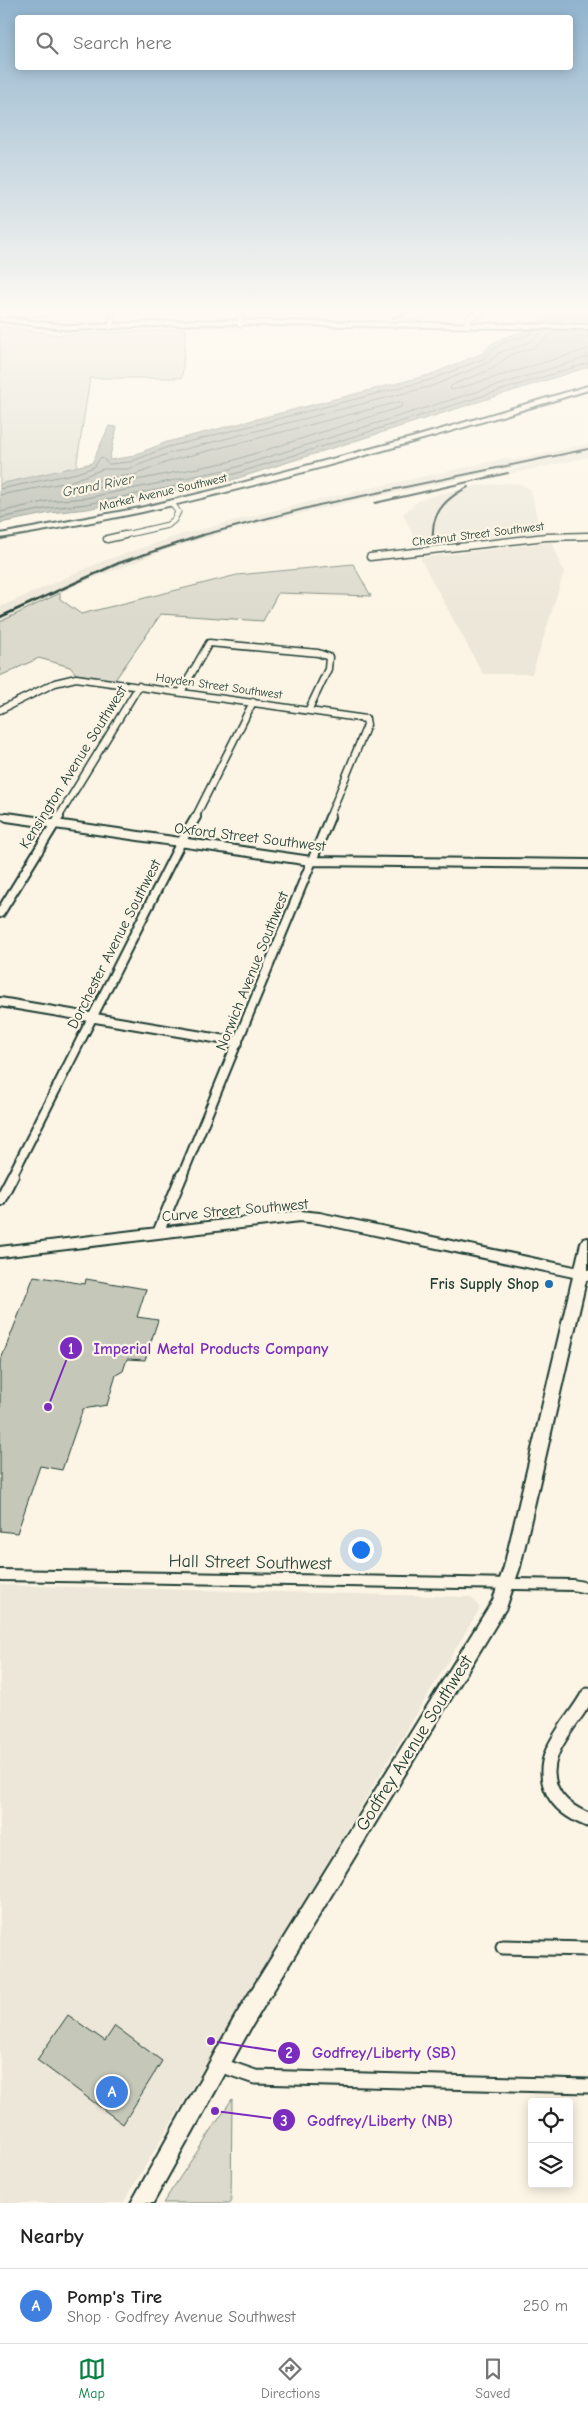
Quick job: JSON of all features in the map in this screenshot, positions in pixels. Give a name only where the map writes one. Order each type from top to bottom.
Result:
[{"type":"main road","name":"Market Avenue Southwest","points":[[0,536],[172,503],[418,439],[495,416]]},
{"type":"main road","name":"Godfrey Avenue Southwest","points":[[140,2203],[232,2041],[494,1612],[507,1584],[584,1274],[588,1243]]},
{"type":"street","points":[[107,539],[168,525],[174,520],[178,512],[172,503]]},
{"type":"street","name":"Chestnut Street Southwest","points":[[370,557],[546,537],[588,536]]},
{"type":"street","points":[[181,692],[209,644],[318,654],[329,657],[328,669],[309,709]]},
{"type":"street","name":"Hayden Street Southwest","points":[[0,710],[68,679],[84,679],[309,709],[366,719]]},
{"type":"street","name":"Kensington Avenue Southwest","points":[[0,913],[140,686]]},
{"type":"street","name":"Dorchester Avenue Southwest","points":[[0,1200],[254,702]]},
{"type":"street","name":"Norwich Avenue Southwest","points":[[158,1233],[367,725],[366,719]]},
{"type":"street","name":"Oxford Street Southwest","points":[[0,816],[311,861],[588,864]]},
{"type":"street","points":[[0,1002],[238,1042]]},
{"type":"street","name":"Curve Street Southwest","points":[[0,1252],[300,1216],[319,1218],[584,1274]]},
{"type":"street","name":"Hall Street Southwest","points":[[0,1575],[587,1587]]},
{"type":"street","points":[[588,1695],[550,1758],[548,1775],[553,1792],[560,1805],[577,1817],[588,1820]]},
{"type":"street","points":[[503,1947],[588,1949]]},
{"type":"street","points":[[220,2065],[255,2077],[588,2086]]},
{"type":"shaded area","points":[[0,416],[84,416],[76,468],[0,484]]},
{"type":"shaded area","points":[[588,444],[588,457],[378,503],[376,501],[466,482],[540,462],[329,507],[239,528],[166,550],[79,584],[0,622],[0,607],[103,561],[183,534],[312,501],[507,458],[512,460]]},
{"type":"shaded area","points":[[507,483],[522,484],[531,490],[540,532],[423,546],[416,542],[403,514],[418,501],[431,496],[475,486]]},
{"type":"shaded area","points":[[552,542],[564,572],[532,674],[483,674],[420,558]]},
{"type":"shaded area","points":[[353,564],[371,596],[278,593],[263,621],[161,614],[115,680],[76,674],[70,667],[39,658],[0,676],[0,622],[60,593],[60,599],[81,614],[237,575]]},
{"type":"shaded area","points":[[0,1585],[471,1597],[480,1608],[123,2203],[0,2203]]},
{"type":"shaded area","points":[[232,2099],[231,2203],[163,2203]]},
{"type":"water","name":"Grand River","points":[[269,416],[434,416],[232,480],[87,509],[50,513],[0,523],[0,484],[92,463],[109,426],[117,427],[109,460],[129,457],[167,442]]},
{"type":"building","points":[[34,1276],[85,1284],[86,1279],[146,1289],[137,1317],[158,1320],[145,1360],[127,1359],[123,1371],[116,1375],[107,1405],[83,1409],[62,1470],[40,1466],[17,1533],[0,1531],[0,1362]]},
{"type":"building","points":[[68,2015],[105,2041],[115,2026],[162,2061],[123,2124],[37,2060]]},
{"type":"railway","points":[[199,536],[319,505],[588,449]]},
{"type":"railway","points":[[375,503],[508,473]]},
{"type":"railway","points":[[433,541],[433,527],[442,506],[468,487]]},
{"type":"railway","points":[[0,617],[119,563],[203,535]]},
{"type":"place","name":"Fris Supply Shop","points":[[549,1284]]},
{"type":"place","name":"Imperial Metal Products Company","points":[[48,1407]]},
{"type":"place","name":"Godfrey/Liberty (SB)","points":[[211,2041]]},
{"type":"place","name":"Pomp's Tire","points":[[112,2092]]},
{"type":"place","name":"Godfrey/Liberty (NB)","points":[[215,2111]]}]
